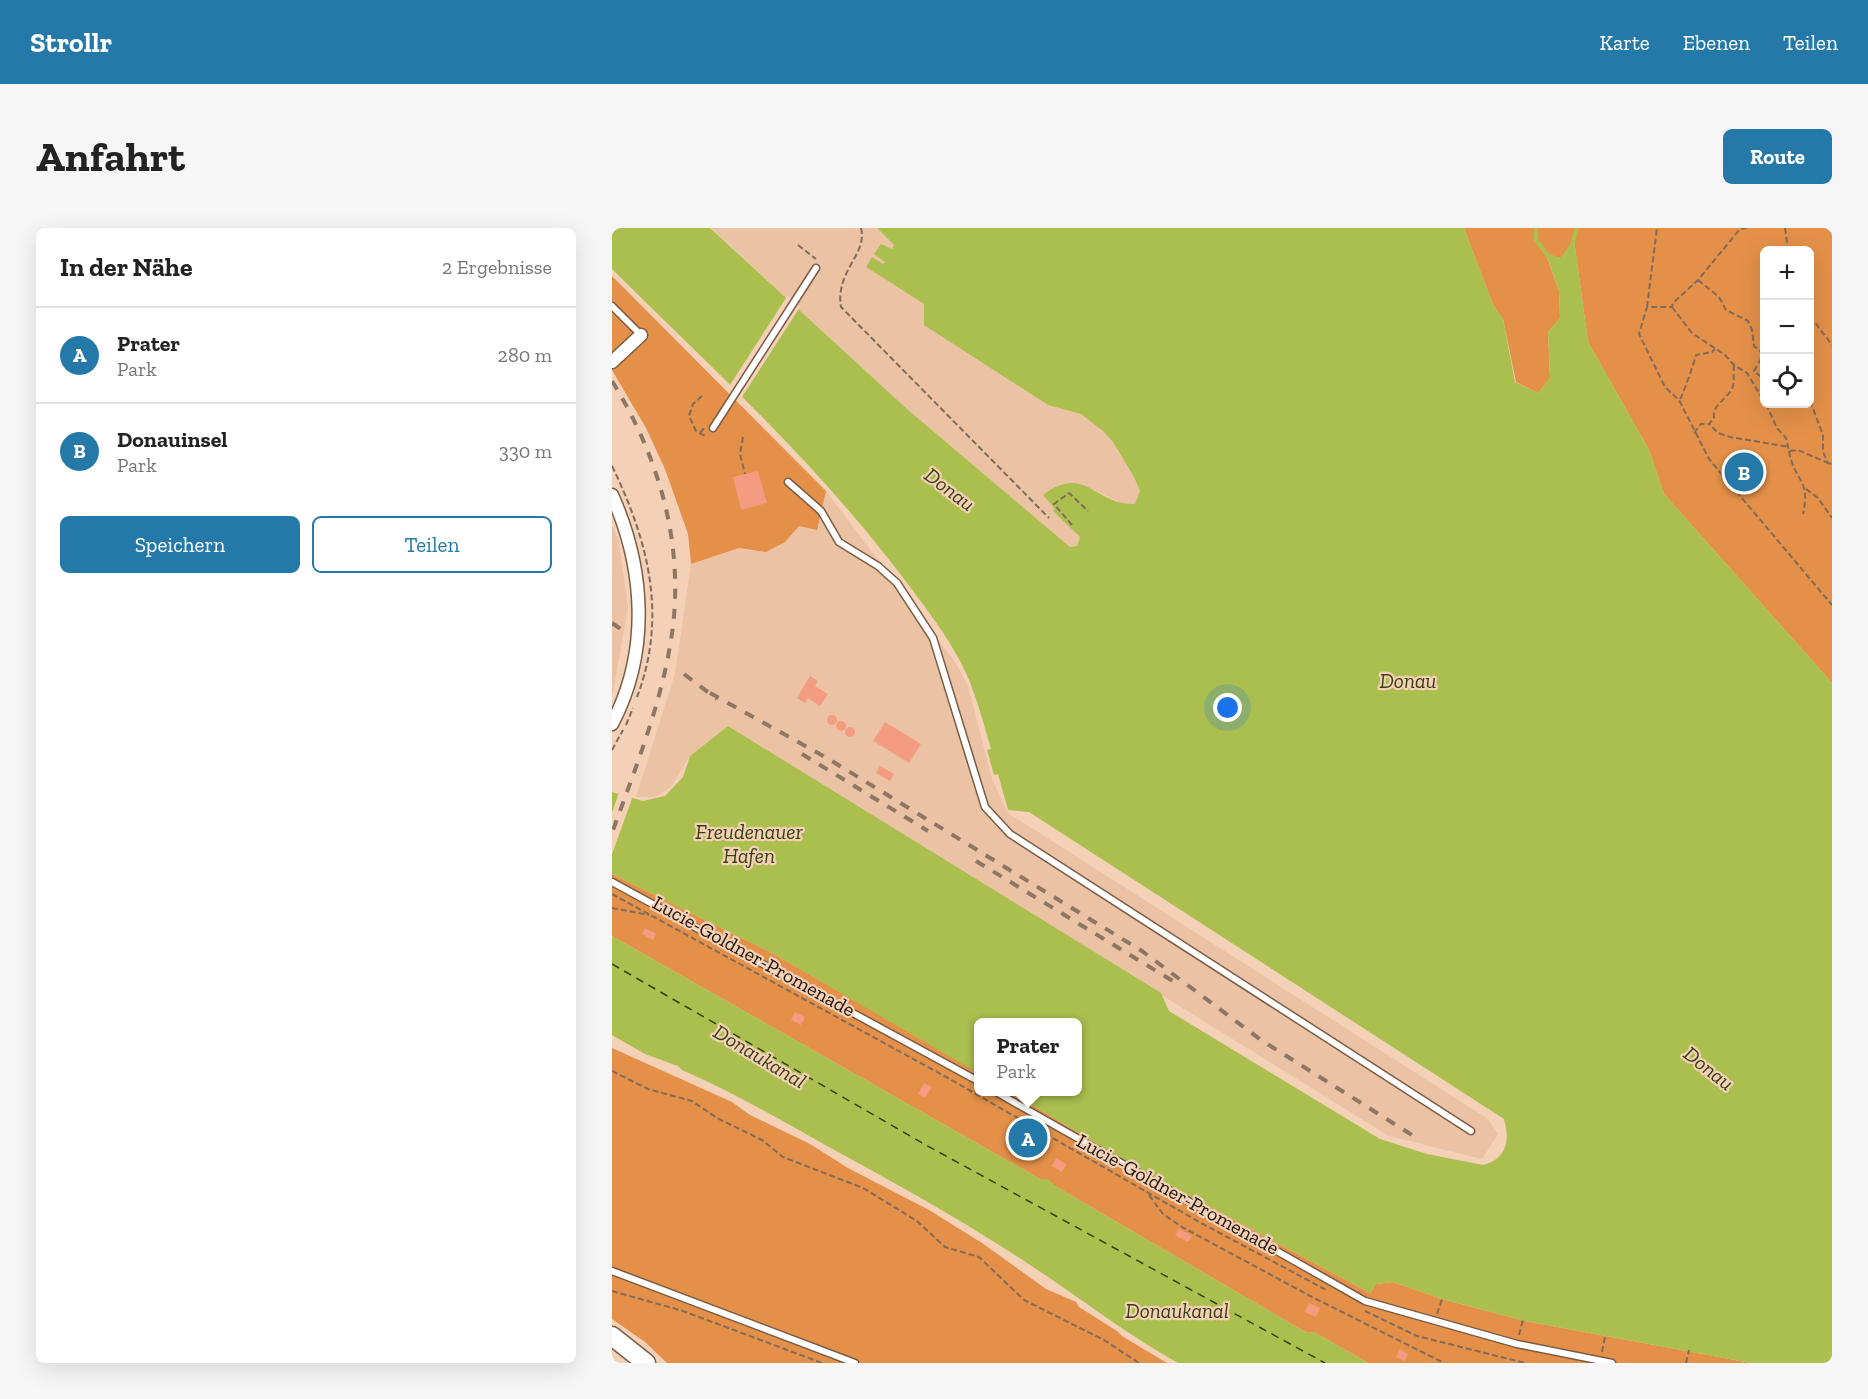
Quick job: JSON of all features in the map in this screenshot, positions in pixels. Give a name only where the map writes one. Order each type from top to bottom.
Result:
[{"type":"main road","points":[[612,1336],[646,1363]]},
{"type":"street","points":[[612,362],[641,335]]},
{"type":"street","points":[[612,495],[633,557],[640,614],[636,654],[619,720]]},
{"type":"lane","points":[[713,428],[816,268]]},
{"type":"lane","points":[[612,306],[641,335]]},
{"type":"lane","points":[[788,482],[821,511],[839,542],[878,566],[897,583],[933,638],[985,807],[1010,834],[1471,1131]]},
{"type":"lane","points":[[612,882],[974,1079]]},
{"type":"lane","points":[[1003,1096],[1365,1301],[1516,1344],[1612,1363]]},
{"type":"lane","points":[[612,1271],[855,1363]]},
{"type":"path","points":[[861,228],[862,242],[841,281],[838,293],[841,307],[1049,518]]},
{"type":"path","points":[[1657,228],[1647,307],[1639,334],[1641,341],[1665,387],[1679,400],[1709,459],[1832,605]]},
{"type":"path","points":[[1672,308],[1673,303],[1698,280],[1740,229],[1747,228]]},
{"type":"path","points":[[1785,228],[1787,246]]},
{"type":"path","points":[[1826,228],[1832,230]]},
{"type":"path","points":[[798,245],[820,261]]},
{"type":"path","points":[[1698,280],[1719,297],[1726,310],[1748,321],[1754,346],[1761,354]]},
{"type":"path","points":[[1647,307],[1672,308],[1692,333],[1730,358],[1734,365],[1747,374],[1760,394]]},
{"type":"path","points":[[1814,322],[1832,345]]},
{"type":"path","points":[[1679,400],[1689,370],[1695,364],[1696,356],[1712,352],[1715,348]]},
{"type":"path","points":[[1760,360],[1754,371],[1760,376]]},
{"type":"path","points":[[1709,424],[1714,418],[1713,411],[1716,405],[1725,402],[1734,387],[1734,365]]},
{"type":"path","points":[[702,396],[690,409],[689,416],[696,431],[707,437]]},
{"type":"path","points":[[1768,408],[1789,447],[1790,461],[1807,497],[1803,514]]},
{"type":"path","points":[[1812,408],[1822,435],[1823,452],[1830,463]]},
{"type":"path","points":[[1694,433],[1701,424],[1709,424],[1718,433],[1730,437],[1789,447]]},
{"type":"path","points":[[743,437],[740,454],[745,474]]},
{"type":"path","points":[[1789,451],[1798,450],[1830,463]]},
{"type":"path","points":[[1803,487],[1818,498],[1832,518]]},
{"type":"path","points":[[1072,525],[1054,504],[1069,493],[1088,511]]},
{"type":"path","points":[[612,750],[619,720]]},
{"type":"path","name":"Lucie-Goldner-Promenade","points":[[612,894],[974,1093]]},
{"type":"path","points":[[612,908],[652,916]]},
{"type":"path","points":[[612,1071],[648,1089],[692,1101],[717,1118],[762,1140],[783,1157],[863,1188],[917,1221],[945,1247],[979,1257],[1024,1300],[1087,1330],[1139,1363]]},
{"type":"path","name":"Lucie-Goldner-Promenade","points":[[979,1096],[1147,1193],[1337,1296]]},
{"type":"path","points":[[1147,1193],[1163,1214],[1182,1227],[1312,1297],[1444,1363]]},
{"type":"path","points":[[612,1291],[684,1311],[822,1363]]},
{"type":"path","points":[[1439,1308],[1442,1299]]},
{"type":"path","points":[[1358,1307],[1417,1336],[1525,1363]]},
{"type":"path","points":[[1518,1339],[1523,1320]]},
{"type":"path","points":[[1603,1346],[1605,1337]]},
{"type":"path","points":[[1686,1363],[1689,1350]]},
{"type":"shaded area","points":[[711,228],[877,228],[894,245],[878,275],[924,304],[925,325],[1048,405],[1081,414],[1103,431],[1113,442],[1134,477],[1140,491],[1139,500],[1135,504],[1123,504],[1086,486],[1053,511],[1080,537],[1077,546],[1070,547],[907,409]]},
{"type":"shaded area","points":[[1464,228],[1832,228],[1832,683],[1664,494],[1649,450],[1588,342],[1574,240],[1561,258],[1546,254],[1559,291],[1560,318],[1548,332],[1550,378],[1538,393],[1516,382],[1503,319],[1493,305]]},
{"type":"shaded area","points":[[612,276],[826,491],[817,530],[799,526],[785,542],[766,552],[739,548],[691,564],[688,534],[665,469],[646,428],[612,370]]},
{"type":"shaded area","points":[[826,491],[955,662],[968,686],[992,779],[1008,813],[1488,1119],[1498,1134],[1482,1159],[1389,1136],[728,726],[690,756],[670,788],[655,797],[636,797],[675,674],[691,564],[739,548],[750,551],[785,542],[799,525],[821,511]]},
{"type":"shaded area","points":[[612,526],[618,539],[628,607],[612,698]]},
{"type":"shaded area","points":[[612,874],[774,954],[956,1059],[974,1070],[974,1096],[1017,1096],[1136,1167],[1370,1293],[1376,1284],[1393,1282],[1442,1299],[1525,1321],[1751,1363],[1368,1363],[1314,1332],[1308,1333],[1295,1326],[1048,1180],[1040,1179],[612,936]]},
{"type":"shaded area","points":[[612,1048],[732,1102],[750,1115],[810,1144],[848,1168],[929,1210],[982,1243],[1046,1289],[1076,1302],[1079,1307],[1122,1336],[1167,1363],[667,1363],[645,1342],[612,1319]]},
{"type":"water","name":"Donau","points":[[612,228],[710,228],[907,409],[1070,547],[1077,546],[1080,537],[1053,511],[1055,509],[1043,495],[1058,486],[1070,483],[1080,484],[1121,503],[1135,504],[1140,491],[1113,442],[1081,414],[1048,405],[924,325],[924,304],[866,267],[872,257],[883,264],[885,262],[874,254],[881,244],[892,249],[894,245],[877,228],[1464,228],[1493,305],[1503,319],[1515,382],[1538,393],[1550,378],[1548,332],[1560,318],[1559,291],[1546,253],[1561,258],[1574,239],[1588,342],[1649,450],[1664,494],[1832,683],[1832,1363],[1751,1363],[1525,1321],[1442,1299],[1393,1282],[1376,1284],[1370,1293],[1136,1167],[1017,1096],[1082,1096],[1082,1018],[974,1018],[974,1071],[774,954],[612,874],[612,792],[643,801],[665,796],[683,777],[690,756],[728,726],[1161,993],[1169,1011],[1380,1139],[1427,1154],[1483,1165],[1497,1158],[1505,1148],[1507,1134],[1504,1119],[1029,812],[1008,810],[998,774],[994,775],[987,750],[991,749],[967,675],[943,632],[924,605],[862,526],[793,449],[612,269]]},
{"type":"water","name":"Donaukanal","points":[[612,936],[1040,1179],[1048,1179],[1055,1186],[1295,1326],[1308,1333],[1314,1332],[1368,1363],[1178,1363],[1003,1247],[928,1202],[738,1097],[678,1066],[645,1054],[612,1035]]},
{"type":"pier","points":[[788,295],[800,307],[740,400],[728,388]]},
{"type":"pier","points":[[619,792],[633,796],[612,854],[612,813]]},
{"type":"building","points":[[758,471],[767,503],[741,510],[733,477]]},
{"type":"building","points":[[810,676],[818,681],[815,686],[828,694],[820,706],[808,698],[805,703],[797,698]]},
{"type":"building","points":[[832,715],[837,720],[832,725],[827,720]]},
{"type":"building","points":[[841,721],[846,726],[841,731],[836,726]]},
{"type":"building","points":[[885,722],[921,744],[909,763],[873,741]]},
{"type":"building","points":[[850,727],[855,732],[850,737],[845,732]]},
{"type":"building","points":[[880,766],[894,774],[890,781],[876,773]]},
{"type":"building","points":[[645,928],[656,934],[653,940],[642,934]]},
{"type":"building","points":[[795,1012],[805,1017],[801,1025],[791,1020]]},
{"type":"building","points":[[924,1083],[932,1087],[925,1098],[918,1094]]},
{"type":"building","points":[[1056,1158],[1066,1164],[1062,1172],[1052,1166]]},
{"type":"building","points":[[1179,1229],[1192,1236],[1188,1242],[1175,1235]]},
{"type":"building","points":[[1309,1303],[1320,1308],[1316,1317],[1305,1312]]},
{"type":"building","points":[[1400,1349],[1408,1354],[1405,1361],[1396,1357]]},
{"type":"waterway","points":[[1536,228],[1536,240],[1548,256]]},
{"type":"waterway","points":[[1573,242],[1577,228]]},
{"type":"ferry route","points":[[612,964],[924,1144],[1325,1363]]},
{"type":"railway","points":[[612,381],[644,443],[656,475],[666,508],[675,576],[674,611],[665,670],[645,741],[612,833]]},
{"type":"railway","points":[[612,623],[628,634]]},
{"type":"railway","points":[[684,674],[717,699]]},
{"type":"railway","points":[[710,693],[827,758],[1142,951],[1261,1040],[1412,1135]]},
{"type":"railway","points":[[802,754],[928,831]]},
{"type":"railway","points":[[976,861],[1176,983]]},
{"type":"place","name":"Donauinsel","points":[[1744,472]]},
{"type":"place","name":"Prater","points":[[1028,1138]]},
{"type":"water label","name":"Freudenauer Hafen","points":[[749,843]]}]
